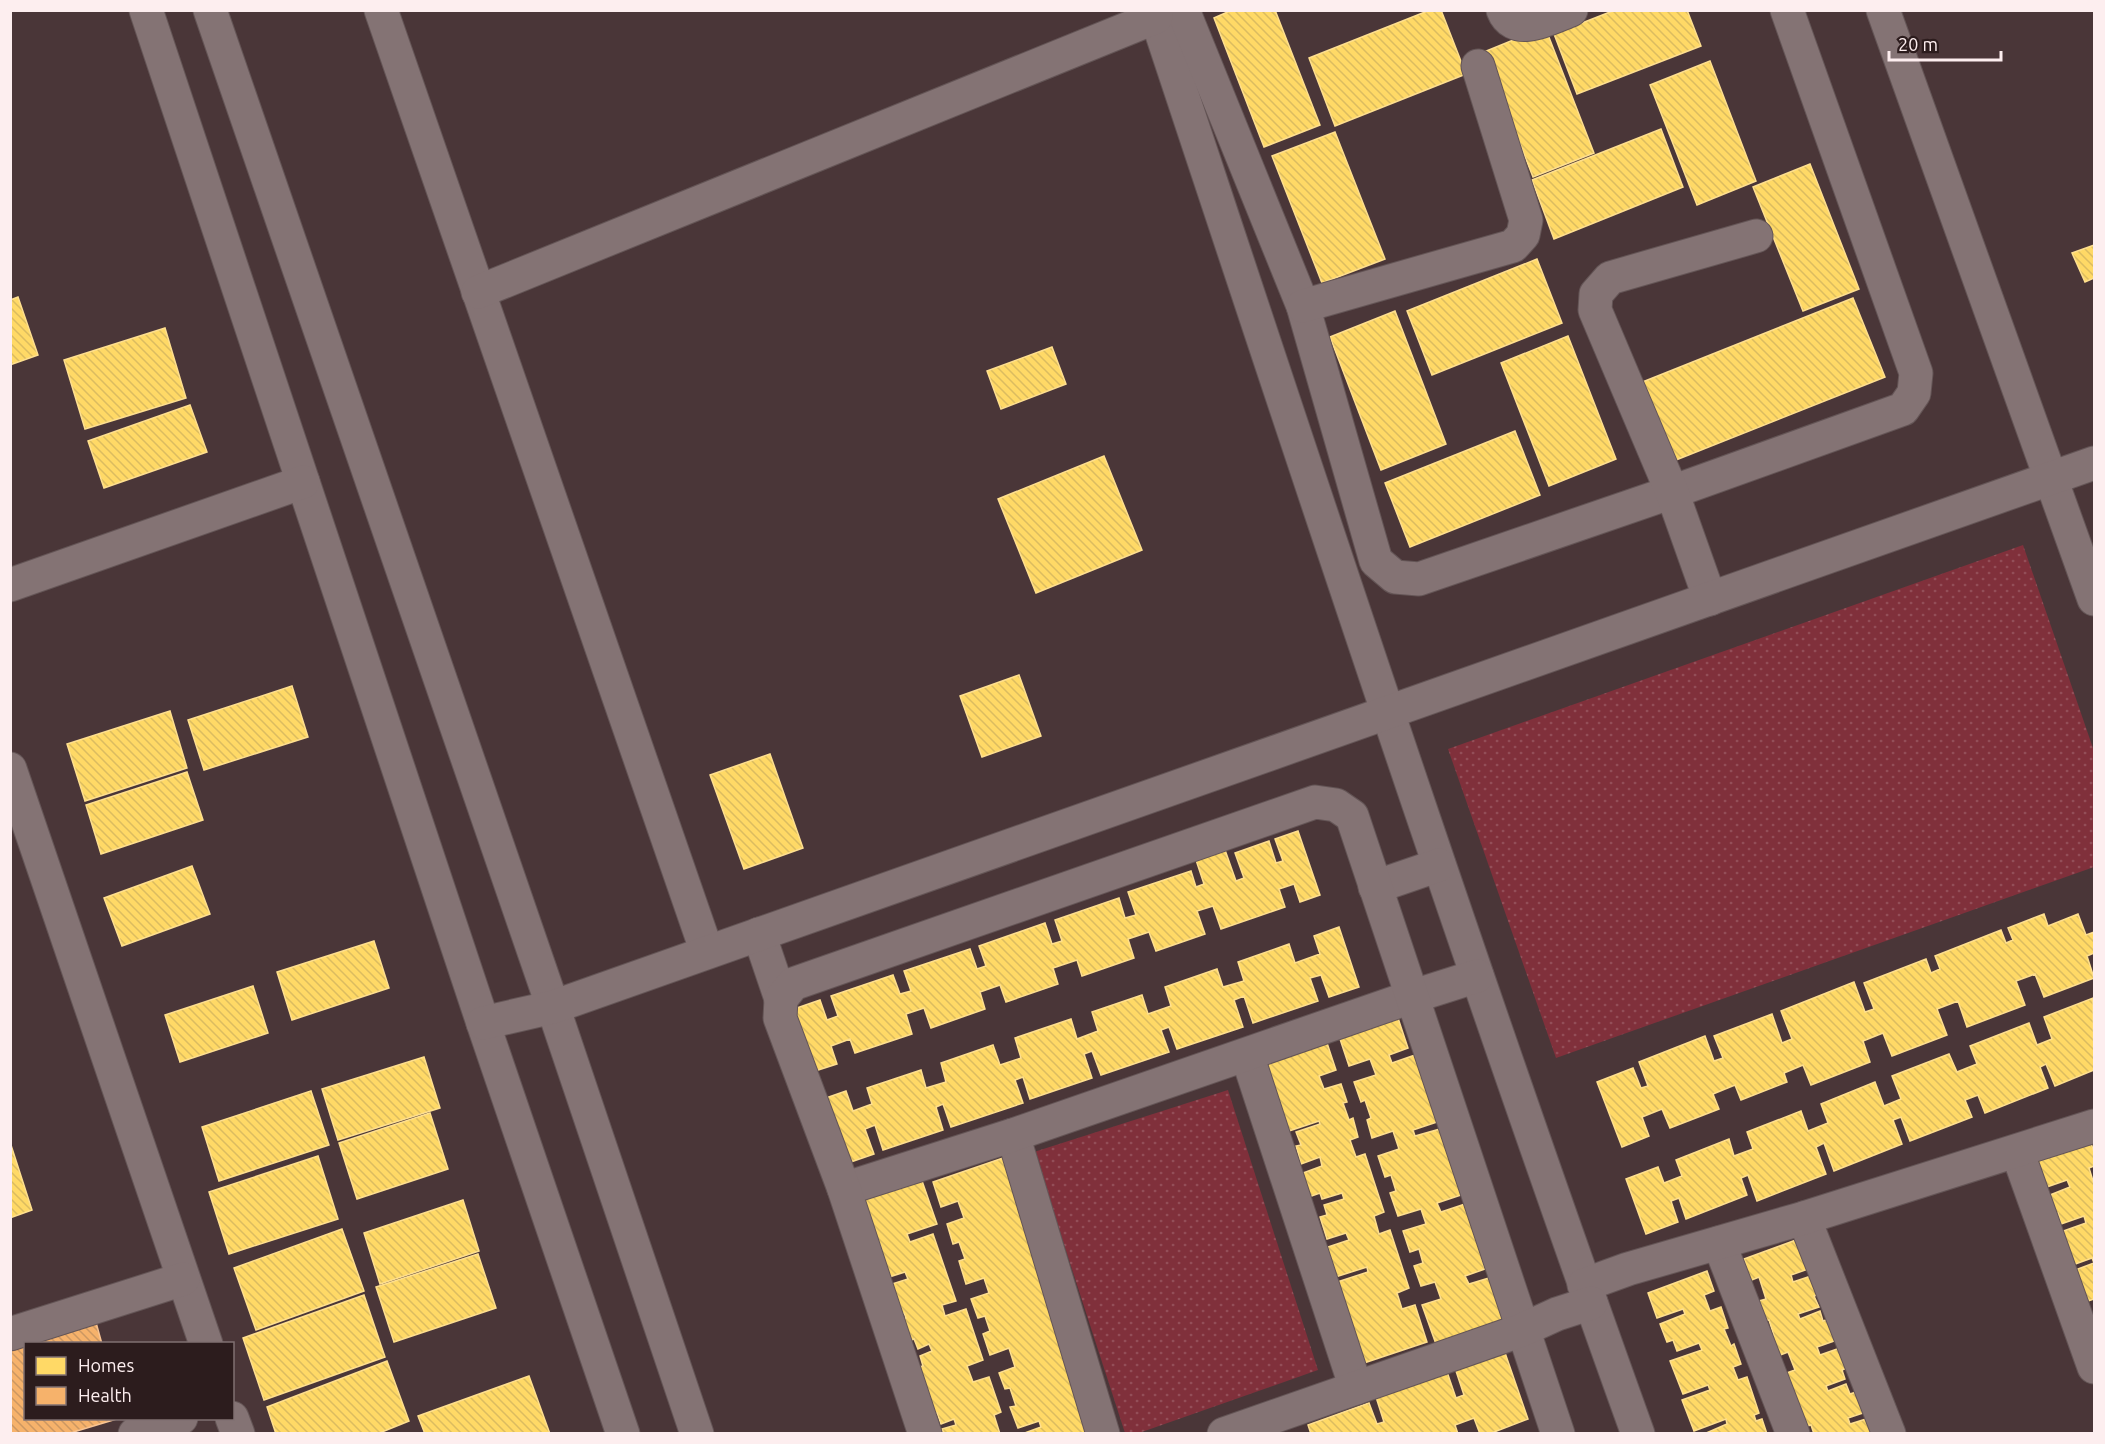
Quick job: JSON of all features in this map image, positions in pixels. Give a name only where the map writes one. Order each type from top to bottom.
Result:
[{"type":"street","points":[[146,10],[483,1023],[623,1434]]},
{"type":"street","points":[[210,10],[553,1007],[697,1434]]},
{"type":"street","points":[[381,10],[707,952]]},
{"type":"street","points":[[1503,10],[1505,15],[1517,24],[1530,25],[1571,10]]},
{"type":"street","points":[[1164,13],[1302,306],[1376,561],[1395,576],[1419,579],[1903,409],[1914,393],[1916,373],[1787,10]]},
{"type":"street","points":[[1883,10],[2052,478],[2082,524],[2094,599]]},
{"type":"street","points":[[478,292],[1164,13]]},
{"type":"street","points":[[1164,13],[1386,713],[1638,1434]]},
{"type":"street","points":[[1302,306],[1513,246],[1523,235],[1526,220],[1478,66]]},
{"type":"street","points":[[1710,598],[1672,492],[1595,310],[1596,294],[1610,278],[1756,236]]},
{"type":"street","points":[[483,1023],[553,1007],[2094,463]]},
{"type":"street","points":[[10,585],[303,482]]},
{"type":"street","points":[[10,769],[205,1342]]},
{"type":"street","points":[[781,999],[793,984],[1315,802],[1336,805],[1352,816],[1558,1434]]},
{"type":"street","points":[[1375,887],[1439,865]]},
{"type":"street","points":[[759,934],[781,999],[780,1018],[844,1189],[925,1434]]},
{"type":"street","points":[[844,1189],[1013,1135],[1477,976]]},
{"type":"street","points":[[1247,1055],[1356,1388]]},
{"type":"street","points":[[1224,1434],[1522,1330],[1557,1314],[1629,1269],[1804,1218],[2094,1126]]},
{"type":"street","points":[[1013,1135],[1103,1434]]},
{"type":"street","points":[[2017,1150],[2094,1367]]},
{"type":"street","points":[[1804,1218],[1889,1434]]},
{"type":"street","points":[[1719,1243],[1793,1434]]},
{"type":"street","points":[[10,1334],[183,1279]]},
{"type":"street","points":[[135,1434],[178,1420]]},
{"type":"street","points":[[232,1420],[238,1434]]},
{"type":"shaded area","points":[[2023,545],[2094,751],[2094,867],[1556,1058],[1448,749]]},
{"type":"shaded area","points":[[1228,1090],[1318,1370],[1139,1433],[1125,1433],[1034,1152]]},
{"type":"building: Homes","points":[[1232,10],[1275,10],[1320,125],[1264,147],[1214,18]]},
{"type":"building: Homes","points":[[1430,10],[1441,10],[1466,74],[1335,126],[1309,58]]},
{"type":"building: Homes","points":[[1615,10],[1687,10],[1701,46],[1577,94],[1554,34]]},
{"type":"building: Homes","points":[[1545,27],[1594,153],[1533,177],[1484,52]]},
{"type":"building: Homes","points":[[1710,61],[1756,181],[1697,205],[1650,85]]},
{"type":"building: Homes","points":[[1661,129],[1683,187],[1554,239],[1532,180]]},
{"type":"building: Homes","points":[[1335,132],[1385,259],[1322,283],[1272,156]]},
{"type":"building: Homes","points":[[1810,164],[1859,289],[1803,311],[1753,187]]},
{"type":"building: Homes","points":[[2094,245],[2094,278],[2085,282],[2072,253]]},
{"type":"building: Homes","points":[[1537,259],[1562,323],[1432,375],[1407,311]]},
{"type":"building: Homes","points":[[18,297],[38,355],[10,365],[10,300]]},
{"type":"building: Homes","points":[[1853,298],[1885,377],[1671,462],[1640,383]]},
{"type":"building: Homes","points":[[1395,311],[1446,444],[1381,470],[1330,337]]},
{"type":"building: Homes","points":[[165,328],[186,398],[85,429],[64,360]]},
{"type":"building: Homes","points":[[1568,336],[1616,459],[1549,486],[1501,363]]},
{"type":"building: Homes","points":[[1052,347],[1066,384],[1001,409],[987,371]]},
{"type":"building: Homes","points":[[190,405],[207,452],[104,488],[88,441]]},
{"type":"building: Homes","points":[[1515,431],[1540,495],[1410,547],[1385,483]]},
{"type":"building: Homes","points":[[1104,456],[1142,550],[1036,593],[998,499]]},
{"type":"building: Homes","points":[[1019,675],[1041,736],[982,757],[960,696]]},
{"type":"building: Homes","points":[[292,686],[308,737],[204,770],[188,720]]},
{"type":"building: Homes","points":[[170,711],[187,768],[85,801],[67,744]]},
{"type":"building: Homes","points":[[770,754],[803,848],[744,869],[710,775]]},
{"type":"building: Homes","points":[[187,772],[203,820],[101,854],[86,805]]},
{"type":"building: Homes","points":[[1298,831],[1320,895],[1300,902],[1294,884],[1279,889],[1285,907],[1221,929],[1213,906],[1197,911],[1205,934],[1156,951],[1149,932],[1128,939],[1134,958],[1082,976],[1077,960],[1053,968],[1058,984],[1006,1002],[1000,985],[980,992],[985,1009],[931,1028],[924,1008],[906,1014],[912,1034],[855,1053],[850,1039],[831,1046],[837,1064],[812,1072],[791,1010],[820,1000],[827,1020],[838,1016],[831,996],[893,975],[900,994],[911,991],[904,971],[970,949],[977,969],[986,966],[979,946],[1045,923],[1052,944],[1062,941],[1055,920],[1119,898],[1125,918],[1136,915],[1128,892],[1191,871],[1196,887],[1204,884],[1196,860],[1225,850],[1236,881],[1244,878],[1235,853],[1269,841],[1276,863],[1283,861],[1275,839]]},
{"type":"building: Homes","points":[[192,866],[210,914],[122,946],[104,898]]},
{"type":"building: Homes","points":[[2044,914],[2048,926],[2078,914],[2086,935],[2094,932],[2094,953],[2087,956],[2094,978],[2044,997],[2035,974],[2016,981],[2025,1005],[1967,1027],[1958,1001],[1937,1009],[1947,1035],[1892,1056],[1883,1033],[1863,1041],[1870,1062],[1811,1085],[1803,1065],[1784,1073],[1787,1082],[1741,1100],[1735,1085],[1713,1094],[1719,1109],[1670,1128],[1662,1109],[1642,1117],[1649,1136],[1622,1147],[1597,1082],[1633,1068],[1641,1088],[1648,1086],[1639,1062],[1705,1036],[1714,1061],[1723,1058],[1714,1036],[1772,1014],[1782,1043],[1792,1039],[1781,1011],[1854,982],[1865,1012],[1874,1009],[1864,983],[1926,959],[1931,973],[1940,969],[1935,956],[2001,930],[2006,943],[2013,940],[2008,928]]},
{"type":"building: Homes","points":[[1339,927],[1359,987],[1329,997],[1321,975],[1310,978],[1318,1001],[1253,1023],[1244,996],[1234,1000],[1243,1027],[1177,1049],[1169,1027],[1161,1030],[1169,1052],[1101,1075],[1092,1051],[1084,1054],[1092,1078],[1030,1099],[1023,1077],[1015,1080],[1023,1103],[951,1127],[943,1104],[936,1107],[943,1130],[883,1150],[875,1125],[865,1129],[874,1154],[845,1164],[823,1099],[846,1091],[853,1111],[872,1104],[867,1088],[921,1070],[926,1088],[946,1082],[941,1063],[993,1045],[1000,1065],[1021,1058],[1015,1038],[1071,1019],[1077,1039],[1098,1031],[1092,1012],[1142,995],[1148,1014],[1171,1006],[1165,987],[1217,969],[1223,987],[1244,981],[1238,962],[1289,944],[1295,963],[1320,954],[1314,936]]},
{"type":"building: Homes","points":[[374,941],[389,988],[292,1020],[277,972]]},
{"type":"building: Homes","points":[[253,986],[268,1033],[180,1062],[165,1015]]},
{"type":"building: Homes","points":[[2093,998],[2094,1070],[2055,1086],[2046,1064],[2040,1067],[2048,1088],[1985,1113],[1978,1095],[1965,1100],[1972,1117],[1910,1141],[1901,1117],[1893,1120],[1902,1144],[1834,1171],[1824,1143],[1816,1147],[1826,1174],[1757,1201],[1748,1175],[1741,1178],[1747,1195],[1686,1219],[1679,1198],[1671,1201],[1678,1222],[1646,1234],[1626,1179],[1658,1167],[1664,1183],[1682,1176],[1676,1160],[1729,1139],[1734,1156],[1753,1149],[1747,1132],[1801,1111],[1808,1131],[1828,1123],[1821,1104],[1875,1082],[1884,1106],[1901,1099],[1892,1076],[1949,1054],[1957,1072],[1977,1064],[1970,1046],[2029,1023],[2037,1045],[2052,1039],[2044,1017]]},
{"type":"building: Homes","points":[[1396,1012],[1408,1048],[1389,1055],[1392,1063],[1415,1055],[1437,1122],[1413,1130],[1415,1136],[1440,1129],[1461,1195],[1437,1203],[1441,1212],[1465,1204],[1485,1269],[1465,1276],[1469,1284],[1489,1278],[1503,1321],[1436,1344],[1422,1305],[1441,1299],[1435,1282],[1421,1286],[1414,1266],[1423,1263],[1419,1249],[1410,1252],[1403,1231],[1426,1224],[1421,1209],[1398,1216],[1390,1193],[1396,1191],[1391,1175],[1385,1177],[1378,1156],[1399,1149],[1393,1131],[1372,1138],[1367,1120],[1371,1118],[1365,1100],[1361,1102],[1354,1082],[1376,1075],[1370,1059],[1349,1066],[1340,1039],[1346,1037],[1343,1029]]},
{"type":"building: Homes","points":[[1326,1040],[1336,1070],[1319,1076],[1324,1089],[1341,1084],[1347,1102],[1343,1103],[1349,1120],[1353,1118],[1358,1137],[1350,1140],[1356,1157],[1365,1154],[1384,1212],[1374,1216],[1379,1234],[1390,1230],[1409,1288],[1397,1293],[1402,1309],[1415,1305],[1427,1342],[1358,1365],[1331,1284],[1368,1272],[1367,1267],[1329,1279],[1319,1250],[1349,1240],[1346,1233],[1327,1239],[1320,1217],[1327,1215],[1324,1205],[1344,1199],[1342,1193],[1322,1199],[1320,1193],[1303,1199],[1295,1176],[1322,1166],[1320,1157],[1301,1164],[1296,1146],[1301,1145],[1296,1132],[1320,1124],[1319,1121],[1280,1134],[1257,1063]]},
{"type":"building: Homes","points":[[424,1057],[440,1108],[338,1140],[322,1089]]},
{"type":"building: Homes","points":[[311,1091],[329,1145],[219,1181],[202,1127]]},
{"type":"building: Homes","points":[[430,1113],[448,1169],[357,1199],[339,1143]]},
{"type":"building: Homes","points":[[2087,1132],[2094,1152],[2094,1166],[2089,1168],[2094,1184],[2094,1263],[2092,1258],[2067,1267],[2055,1234],[2086,1223],[2084,1216],[2061,1224],[2058,1213],[2051,1216],[2045,1197],[2070,1187],[2067,1180],[2041,1189],[2029,1154]]},
{"type":"building: Homes","points":[[10,1142],[32,1210],[10,1218]]},
{"type":"building: Homes","points":[[318,1156],[338,1219],[229,1254],[209,1192]]},
{"type":"building: Homes","points":[[1003,1158],[1094,1434],[1022,1434],[1041,1427],[1039,1421],[1018,1428],[1010,1407],[1016,1406],[1010,1388],[1005,1389],[999,1373],[1015,1367],[1009,1348],[990,1355],[983,1334],[990,1331],[985,1316],[978,1318],[971,1299],[989,1293],[984,1278],[966,1284],[959,1261],[965,1259],[959,1242],[953,1244],[947,1224],[964,1218],[958,1201],[941,1207],[933,1182]]},
{"type":"building: Homes","points":[[921,1178],[937,1224],[907,1234],[910,1242],[933,1234],[956,1301],[942,1305],[945,1316],[966,1309],[983,1360],[967,1366],[973,1382],[989,1377],[1001,1412],[994,1415],[1000,1434],[944,1434],[942,1429],[956,1425],[954,1419],[941,1424],[937,1413],[930,1415],[914,1368],[923,1366],[920,1356],[932,1351],[929,1344],[918,1349],[914,1339],[906,1342],[898,1321],[906,1318],[904,1313],[896,1316],[892,1284],[908,1279],[905,1272],[889,1277],[874,1252],[882,1250],[880,1244],[868,1249],[853,1202]]},
{"type":"building: Homes","points":[[463,1200],[479,1251],[380,1284],[364,1233]]},
{"type":"building: Homes","points":[[342,1229],[364,1291],[256,1330],[234,1268]]},
{"type":"building: Homes","points":[[1796,1240],[1811,1268],[1791,1275],[1793,1282],[1814,1275],[1820,1294],[1814,1296],[1819,1307],[1798,1314],[1800,1319],[1820,1311],[1823,1321],[1829,1319],[1837,1340],[1817,1347],[1820,1355],[1840,1348],[1847,1368],[1842,1370],[1845,1379],[1826,1386],[1828,1391],[1846,1384],[1850,1394],[1856,1392],[1863,1413],[1848,1418],[1850,1424],[1866,1419],[1871,1434],[1814,1434],[1811,1425],[1800,1428],[1781,1375],[1795,1370],[1788,1352],[1775,1357],[1767,1338],[1774,1336],[1769,1320],[1762,1322],[1755,1302],[1766,1299],[1759,1277],[1747,1282],[1742,1267],[1746,1265],[1744,1259]]},
{"type":"building: Homes","points":[[478,1254],[496,1308],[394,1342],[376,1287]]},
{"type":"building: Homes","points":[[2094,1263],[2094,1299],[2088,1301],[2084,1291],[2077,1293],[2070,1272]]},
{"type":"building: Homes","points":[[1707,1271],[1714,1291],[1704,1295],[1710,1311],[1721,1307],[1728,1328],[1724,1329],[1731,1346],[1734,1344],[1741,1364],[1733,1367],[1738,1380],[1747,1377],[1759,1413],[1754,1415],[1756,1421],[1762,1419],[1767,1434],[1704,1434],[1727,1424],[1726,1419],[1694,1431],[1682,1400],[1710,1390],[1708,1385],[1683,1394],[1670,1361],[1702,1350],[1699,1343],[1677,1351],[1673,1340],[1667,1342],[1660,1324],[1685,1314],[1683,1309],[1657,1318],[1648,1293]]},
{"type":"building: Homes","points":[[364,1295],[385,1357],[264,1400],[243,1338]]},
{"type":"building: Homes","points":[[1503,1347],[1528,1419],[1489,1434],[1480,1434],[1474,1418],[1455,1425],[1458,1434],[1311,1434],[1308,1425],[1369,1403],[1377,1424],[1384,1422],[1375,1394],[1446,1369],[1456,1398],[1464,1395],[1454,1365]]},
{"type":"building: Homes","points":[[387,1361],[409,1421],[377,1434],[276,1434],[267,1407]]},
{"type":"building: Homes","points":[[529,1376],[550,1434],[425,1434],[418,1416]]},
{"type":"building: Health","points":[[95,1319],[101,1342],[24,1342],[24,1420],[113,1420],[67,1434],[10,1434],[10,1343]]}]
